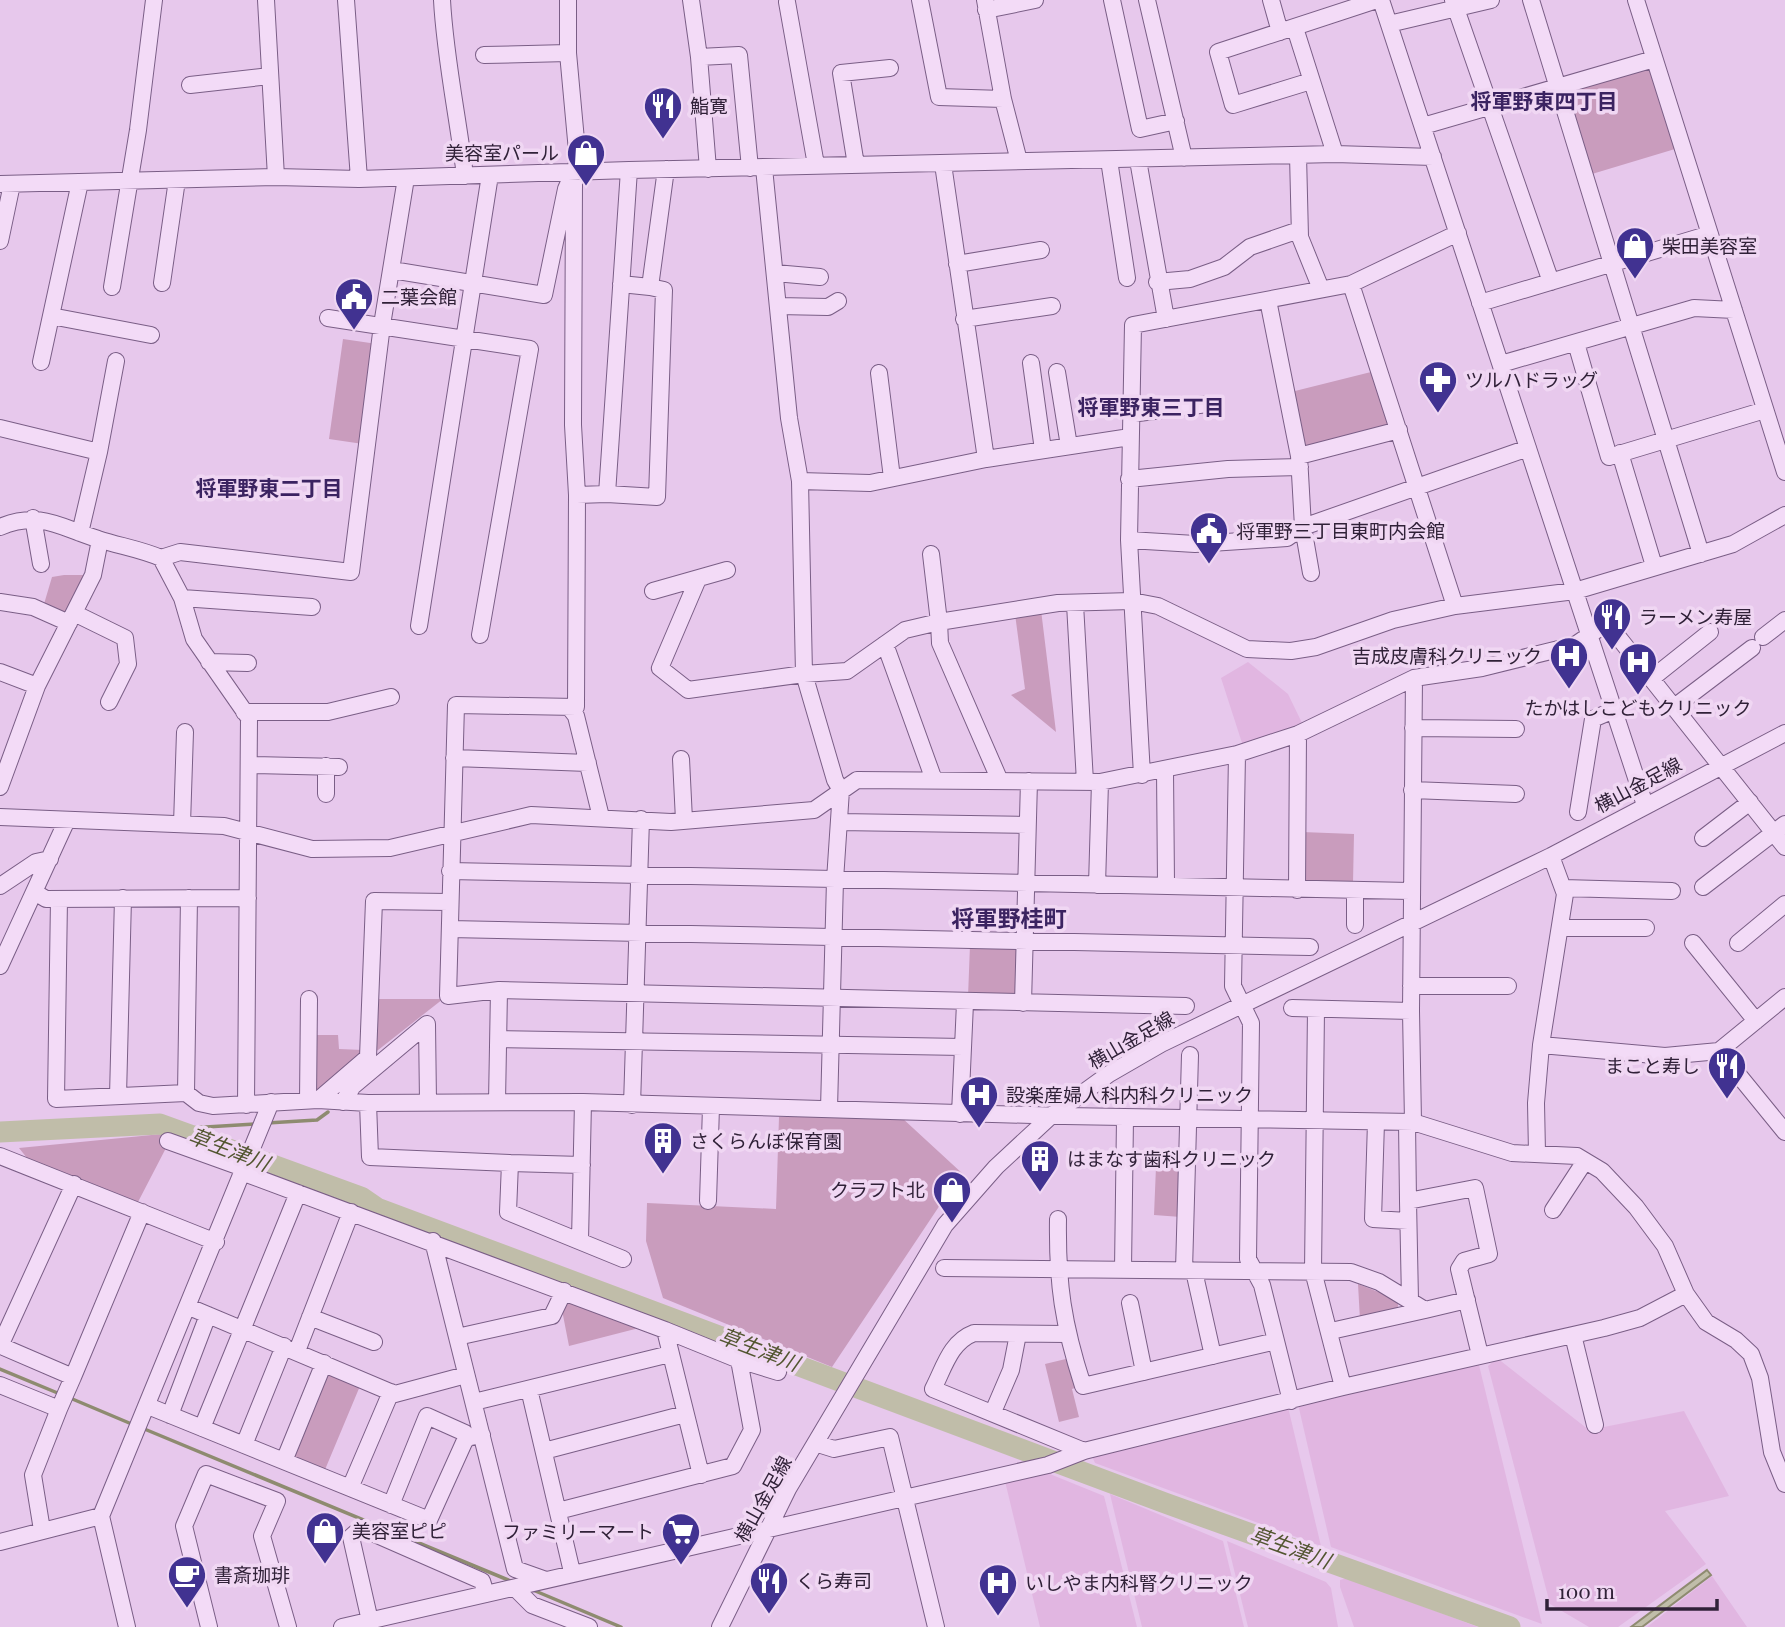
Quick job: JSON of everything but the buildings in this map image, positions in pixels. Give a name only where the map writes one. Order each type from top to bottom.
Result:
[{"type":"street","points":[[112,287],[154,0]]},
{"type":"street","points":[[266,0],[276,177]]},
{"type":"street","points":[[346,0],[359,179]]},
{"type":"street","points":[[457,0],[442,0],[444,46],[453,80],[465,176]]},
{"type":"street","points":[[392,270],[544,295],[566,189],[578,162],[568,53],[568,0]]},
{"type":"street","points":[[691,0],[699,57],[708,169]]},
{"type":"street","points":[[920,0],[939,97],[1003,99]]},
{"type":"street","points":[[1019,161],[1003,99],[985,5],[1035,0]]},
{"type":"street","points":[[1112,0],[1140,129],[1176,121]]},
{"type":"street","points":[[1147,0],[1184,158]]},
{"type":"street","points":[[1271,0],[1311,82],[1335,154]]},
{"type":"street","points":[[1311,82],[1233,105],[1218,52],[1379,0],[1423,126],[1645,805]]},
{"type":"street","points":[[1389,24],[1454,4],[1491,0]]},
{"type":"street","points":[[1531,0],[1701,554]]},
{"type":"street","points":[[1636,0],[1785,472]]},
{"type":"street","points":[[787,2],[816,165]]},
{"type":"street","points":[[1454,4],[1551,282]]},
{"type":"street","points":[[484,55],[568,53]]},
{"type":"street","points":[[699,57],[739,55],[775,273],[789,418],[800,481],[804,674],[835,780],[841,790],[835,880],[829,1109]]},
{"type":"street","points":[[1423,126],[1654,59]]},
{"type":"street","points":[[856,165],[841,73],[890,68]]},
{"type":"street","points":[[190,85],[270,76]]},
{"type":"street","points":[[0,241],[6,184],[276,177],[406,178],[816,165],[1335,154],[1433,157]]},
{"type":"street","points":[[1298,155],[1299,230],[1321,289]]},
{"type":"street","points":[[1109,160],[1127,278]]},
{"type":"street","points":[[1138,160],[1157,282],[1166,319]]},
{"type":"street","points":[[943,164],[986,459]]},
{"type":"street","points":[[650,287],[666,169]]},
{"type":"street","points":[[607,494],[629,170]]},
{"type":"street","points":[[573,172],[573,425],[577,495],[576,707],[456,705],[447,996],[499,990],[831,997],[965,1003],[1186,1006]]},
{"type":"street","points":[[419,626],[490,175]]},
{"type":"street","points":[[0,527],[33,518],[67,525],[80,533],[161,558],[180,552],[351,572],[382,325],[406,178]]},
{"type":"street","points":[[162,283],[177,180]]},
{"type":"street","points":[[41,362],[80,182]]},
{"type":"street","points":[[1157,282],[1190,279],[1224,267],[1250,247],[1299,230]]},
{"type":"street","points":[[1142,775],[1129,540],[1133,325],[1351,284],[1458,233]]},
{"type":"street","points":[[1480,303],[1710,234]]},
{"type":"street","points":[[957,264],[1041,250]]},
{"type":"street","points":[[775,273],[820,277]]},
{"type":"street","points":[[577,495],[657,497],[664,290],[621,284]]},
{"type":"street","points":[[1351,284],[1455,606]]},
{"type":"street","points":[[1268,300],[1299,462],[1303,527],[1311,573]]},
{"type":"street","points":[[778,306],[828,307],[838,302]]},
{"type":"street","points":[[964,319],[1052,306]]},
{"type":"street","points":[[1501,364],[1694,308],[1734,310]]},
{"type":"street","points":[[51,316],[151,335]]},
{"type":"street","points":[[328,318],[530,349],[480,635]]},
{"type":"street","points":[[1576,343],[1609,457],[1765,410]]},
{"type":"street","points":[[80,533],[116,361]]},
{"type":"street","points":[[1031,363],[1043,450]]},
{"type":"street","points":[[879,373],[892,478]]},
{"type":"street","points":[[1034,388],[1059,379],[1069,446]]},
{"type":"street","points":[[1131,414],[1207,404]]},
{"type":"street","points":[[0,428],[99,452]]},
{"type":"street","points":[[1129,479],[1299,462],[1399,430]]},
{"type":"street","points":[[800,481],[870,483],[986,459],[1130,437]]},
{"type":"street","points":[[1129,540],[1195,544],[1287,538],[1303,527],[1528,448]]},
{"type":"street","points":[[1620,453],[1654,566]]},
{"type":"street","points":[[33,518],[41,564]]},
{"type":"street","points":[[698,579],[660,668],[688,690],[804,674],[847,671],[905,630],[1058,603],[1132,601],[1158,606],[1247,649],[1291,651],[1315,647],[1393,620],[1455,606],[1575,591],[1733,544],[1782,522]]},
{"type":"street","points":[[0,787],[37,687],[93,575],[100,540]]},
{"type":"street","points":[[931,554],[940,643],[1000,781]]},
{"type":"street","points":[[161,558],[183,598],[194,639],[249,718],[246,1105]]},
{"type":"street","points":[[653,592],[727,570]]},
{"type":"street","points":[[183,598],[312,607]]},
{"type":"street","points":[[0,602],[33,607],[72,618],[125,638],[128,664],[109,702]]},
{"type":"street","points":[[1075,604],[1093,782],[1097,885]]},
{"type":"street","points":[[1673,708],[1785,620]]},
{"type":"street","points":[[0,817],[224,826],[271,841],[312,849],[390,848],[531,815],[684,821],[814,810],[858,780],[1093,782],[1142,775],[1237,754],[1298,734],[1414,678],[1482,668],[1575,645],[1607,623],[1749,802],[1779,828],[1785,847]]},
{"type":"street","points":[[1651,679],[1710,632]]},
{"type":"street","points":[[886,644],[934,780]]},
{"type":"street","points":[[209,662],[248,663]]},
{"type":"street","points":[[0,672],[37,687]]},
{"type":"street","points":[[1410,1300],[1408,1201],[1414,678]]},
{"type":"street","points":[[244,712],[327,712],[391,696]]},
{"type":"street","points":[[569,707],[576,716],[601,817]]},
{"type":"street","points":[[1578,812],[1593,719],[1614,710]]},
{"type":"street","points":[[1413,728],[1516,729]]},
{"type":"street","points":[[182,824],[185,732]]},
{"type":"street","name":"横山金足線","points":[[720,1627],[789,1489],[840,1407],[945,1225],[996,1167],[1051,1116],[1109,1074],[1161,1044],[1550,856],[1785,733]]},
{"type":"street","points":[[1297,890],[1298,734]]},
{"type":"street","points":[[0,738],[18,738]]},
{"type":"street","points":[[1237,754],[1233,986],[1240,1006],[1251,1023],[1248,1259],[1262,1285],[1291,1401]]},
{"type":"street","points":[[454,758],[588,763]]},
{"type":"street","points":[[681,760],[684,821]]},
{"type":"street","points":[[250,765],[332,767],[326,794]]},
{"type":"street","points":[[1165,770],[1166,884]]},
{"type":"street","points":[[1023,1003],[1029,781]]},
{"type":"street","points":[[1412,790],[1516,794]]},
{"type":"street","points":[[1703,838],[1749,802]]},
{"type":"street","points":[[632,1105],[641,819]]},
{"type":"street","points":[[0,966],[36,893],[67,820]]},
{"type":"street","points":[[839,822],[1027,825]]},
{"type":"street","points":[[1703,887],[1779,828]]},
{"type":"street","points":[[1537,1153],[1536,1103],[1541,1045],[1560,928],[1563,888],[1550,856]]},
{"type":"street","points":[[0,886],[36,862],[50,859]]},
{"type":"street","points":[[450,871],[1410,891]]},
{"type":"street","points":[[1563,888],[1672,891]]},
{"type":"street","points":[[1354,925],[1355,890]]},
{"type":"street","points":[[36,893],[46,899],[248,898]]},
{"type":"street","points":[[118,1096],[123,898]]},
{"type":"street","points":[[186,1093],[189,898]]},
{"type":"street","points":[[59,899],[56,1099],[186,1093],[199,1103],[246,1105],[313,1100],[368,1103],[583,1102],[1125,1118],[1410,1122],[1512,1153],[1577,1156],[1602,1171],[1636,1207],[1665,1246],[1686,1294],[1706,1322],[1736,1340],[1751,1354],[1760,1378],[1772,1452],[1785,1484]]},
{"type":"street","points":[[313,1100],[368,1057],[374,901],[449,902]]},
{"type":"street","points":[[1738,943],[1785,904]]},
{"type":"street","points":[[1560,928],[1646,928]]},
{"type":"street","points":[[450,929],[1310,947]]},
{"type":"street","points":[[1693,943],[1756,1021]]},
{"type":"street","points":[[1411,986],[1508,986]]},
{"type":"street","points":[[497,1102],[499,990]]},
{"type":"street","points":[[1541,1045],[1665,1056],[1719,1051],[1785,997]]},
{"type":"street","points":[[309,999],[313,1100]]},
{"type":"street","points":[[960,1114],[965,1003]]},
{"type":"street","points":[[1292,1008],[1411,1011]]},
{"type":"street","points":[[1316,1009],[1313,1271],[1331,1331],[1343,1387]]},
{"type":"street","points":[[343,1102],[353,1086],[427,1024],[428,1102]]},
{"type":"street","points":[[499,1040],[963,1047]]},
{"type":"street","points":[[1719,1051],[1785,1132]]},
{"type":"street","points":[[1190,1055],[1189,1270],[1213,1356]]},
{"type":"street","points":[[127,1627],[102,1516],[246,1170],[271,1102]]},
{"type":"street","points":[[580,1240],[583,1102]]},
{"type":"street","points":[[368,1103],[370,1157],[582,1165]]},
{"type":"street","points":[[708,1201],[711,1107]]},
{"type":"street","points":[[1124,1269],[1125,1118]]},
{"type":"street","points":[[1376,1122],[1373,1219],[1408,1221]]},
{"type":"street","points":[[168,1141],[739,1360],[778,1372]]},
{"type":"street","points":[[0,1156],[216,1242]]},
{"type":"street","points":[[1553,1210],[1585,1161]]},
{"type":"street","points":[[510,1163],[508,1212],[623,1259]]},
{"type":"street","points":[[65,1394],[0,1346],[74,1184]]},
{"type":"street","points":[[1408,1201],[1475,1188],[1489,1254],[1464,1261],[1459,1269],[1480,1355]]},
{"type":"street","points":[[202,1428],[298,1192]]},
{"type":"street","points":[[42,1530],[33,1475],[142,1212]]},
{"type":"street","points":[[244,1445],[291,1349],[310,1317],[351,1212]]},
{"type":"street","points":[[1058,1219],[1058,1269],[1066,1334],[1083,1386],[1276,1341]]},
{"type":"street","points":[[433,1241],[474,1402],[475,1436],[515,1569],[540,1582]]},
{"type":"street","points":[[944,1268],[1350,1272],[1379,1282],[1425,1310]]},
{"type":"street","points":[[457,1337],[552,1316],[564,1291]]},
{"type":"street","points":[[342,1627],[517,1589],[572,1572],[1048,1465],[1077,1454],[1343,1387],[1573,1335],[1640,1318],[1686,1294]]},
{"type":"street","points":[[1331,1331],[1467,1300]]},
{"type":"street","points":[[1130,1303],[1144,1372]]},
{"type":"street","points":[[189,1307],[395,1394],[466,1375]]},
{"type":"street","points":[[170,1415],[208,1315]]},
{"type":"street","points":[[310,1317],[373,1342]]},
{"type":"street","points":[[665,1330],[701,1475]]},
{"type":"street","points":[[1066,1334],[974,1334],[963,1337],[956,1343],[933,1389],[993,1412],[1077,1454]]},
{"type":"street","points":[[993,1412],[1011,1370],[1018,1334]]},
{"type":"street","points":[[1573,1335],[1595,1425]]},
{"type":"street","points":[[474,1402],[670,1354]]},
{"type":"street","points":[[558,1511],[733,1466],[752,1430],[739,1360]]},
{"type":"street","points":[[284,1461],[324,1363]]},
{"type":"street","points":[[0,1385],[65,1394]]},
{"type":"street","points":[[528,1389],[572,1572]]},
{"type":"street","points":[[351,1488],[391,1392]]},
{"type":"street","points":[[544,1451],[685,1414]]},
{"type":"street","points":[[142,1420],[170,1415],[429,1520],[475,1436]]},
{"type":"street","points":[[391,1505],[427,1416],[475,1436]]},
{"type":"street","points":[[818,1444],[834,1449],[890,1437],[936,1627]]},
{"type":"street","points":[[209,1627],[184,1526],[206,1474],[277,1501],[262,1536],[288,1627]]},
{"type":"street","points":[[0,1542],[102,1516]]},
{"type":"street","points":[[370,1620],[351,1537],[361,1528],[481,1581],[486,1594]]},
{"type":"street","points":[[517,1589],[532,1605],[589,1627]]},
{"type":"shaded area","points":[[1650,65],[1675,149],[1592,174],[1567,90]]},
{"type":"shaded area","points":[[343,339],[377,344],[363,444],[329,439]]},
{"type":"shaded area","points":[[1375,371],[1391,426],[1302,448],[1291,392]]},
{"type":"shaded area","points":[[84,575],[64,616],[44,604],[52,577]]},
{"type":"shaded area","points":[[1041,610],[1056,732],[1011,695],[1025,689],[1015,614]]},
{"type":"shaded area","points":[[1248,662],[1288,694],[1303,725],[1243,746],[1221,678]]},
{"type":"shaded area","points":[[1302,832],[1354,834],[1353,883],[1301,880]]},
{"type":"shaded area","points":[[970,945],[1017,947],[1018,994],[968,997]]},
{"type":"shaded area","points":[[377,999],[443,999],[373,1054]]},
{"type":"shaded area","points":[[313,1035],[338,1035],[339,1049],[363,1050],[362,1056],[319,1091],[313,1085]]},
{"type":"shaded area","points":[[779,1117],[901,1117],[964,1175],[944,1199],[832,1367],[663,1298],[646,1241],[647,1203],[776,1209]]},
{"type":"shaded area","points":[[162,1134],[166,1148],[138,1202],[27,1158],[19,1148]]},
{"type":"shaded area","points":[[1156,1167],[1183,1169],[1181,1217],[1154,1215]]},
{"type":"shaded area","points":[[1358,1284],[1399,1300],[1397,1311],[1360,1320]]},
{"type":"shaded area","points":[[568,1298],[639,1328],[569,1346],[562,1310]]},
{"type":"shaded area","points":[[1070,1358],[1077,1387],[1072,1389],[1079,1417],[1059,1422],[1045,1364]]},
{"type":"shaded area","points":[[1497,1358],[1589,1430],[1684,1411],[1729,1496],[1665,1511],[1706,1564],[1618,1627],[1589,1627],[1550,1604],[1488,1366]]},
{"type":"shaded area","points":[[1478,1361],[1542,1624],[1331,1547],[1298,1404]]},
{"type":"shaded area","points":[[329,1373],[360,1386],[324,1472],[292,1460],[324,1375]]},
{"type":"shaded area","points":[[1288,1407],[1321,1546],[1095,1463],[1091,1454]]},
{"type":"shaded area","points":[[1040,1470],[1104,1496],[1137,1627],[1040,1627],[1004,1477]]},
{"type":"shaded area","points":[[1110,1494],[1223,1541],[1244,1627],[1142,1627]]},
{"type":"shaded area","points":[[1227,1541],[1326,1582],[1331,1588],[1338,1627],[1248,1627]]},
{"type":"shaded area","points":[[1707,1570],[1711,1575],[1642,1627],[1631,1627]]},
{"type":"shaded area","points":[[1712,1576],[1747,1627],[1647,1627]]},
{"type":"shaded area","points":[[1347,1578],[1478,1627],[1354,1627],[1340,1587],[1340,1580]]},
{"type":"waterway","points":[[267,1123],[317,1120],[328,1112]]},
{"type":"waterway","name":"草生津川","points":[[0,1132],[160,1124],[361,1197],[377,1208],[1165,1503],[1510,1627]]},
{"type":"waterway","points":[[173,1129],[255,1124]]},
{"type":"waterway","points":[[0,1369],[60,1394]]},
{"type":"waterway","points":[[70,1398],[134,1425]]},
{"type":"waterway","points":[[142,1428],[513,1582]]},
{"type":"waterway","points":[[533,1590],[621,1627]]},
{"type":"place","name":"鮨寛","points":[[663,140]]},
{"type":"place","name":"美容室パール","points":[[586,187]]},
{"type":"place","name":"柴田美容室","points":[[1635,280]]},
{"type":"place","name":"二葉会館","points":[[354,331]]},
{"type":"place","name":"ツルハドラッグ","points":[[1438,414]]},
{"type":"place","name":"将軍野三丁目東町内会館","points":[[1209,565]]},
{"type":"place","name":"ラーメン寿屋","points":[[1612,651]]},
{"type":"place","name":"吉成皮膚科クリニック","points":[[1569,690]]},
{"type":"place","name":"たかはしこどもクリニック","points":[[1638,696]]},
{"type":"place","name":"まこと寿し","points":[[1727,1100]]},
{"type":"place","name":"設楽産婦人科内科クリニック","points":[[979,1129]]},
{"type":"place","name":"さくらんぼ保育園","points":[[663,1175]]},
{"type":"place","name":"はまなす歯科クリニック","points":[[1040,1193]]},
{"type":"place","name":"クラフト北","points":[[952,1224]]},
{"type":"place","name":"美容室ピピ","points":[[325,1565]]},
{"type":"place","name":"ファミリーマート","points":[[681,1566]]},
{"type":"place","name":"書斎珈琲","points":[[187,1609]]},
{"type":"place","name":"くら寿司","points":[[769,1615]]},
{"type":"place","name":"いしやま内科腎クリニック","points":[[998,1617]]},
{"type":"district","name":"将軍野東四丁目","points":[[1544,102]]},
{"type":"district","name":"将軍野東三丁目","points":[[1151,408]]},
{"type":"district","name":"将軍野東二丁目","points":[[269,489]]},
{"type":"district","name":"将軍野桂町","points":[[1009,919]]}]
